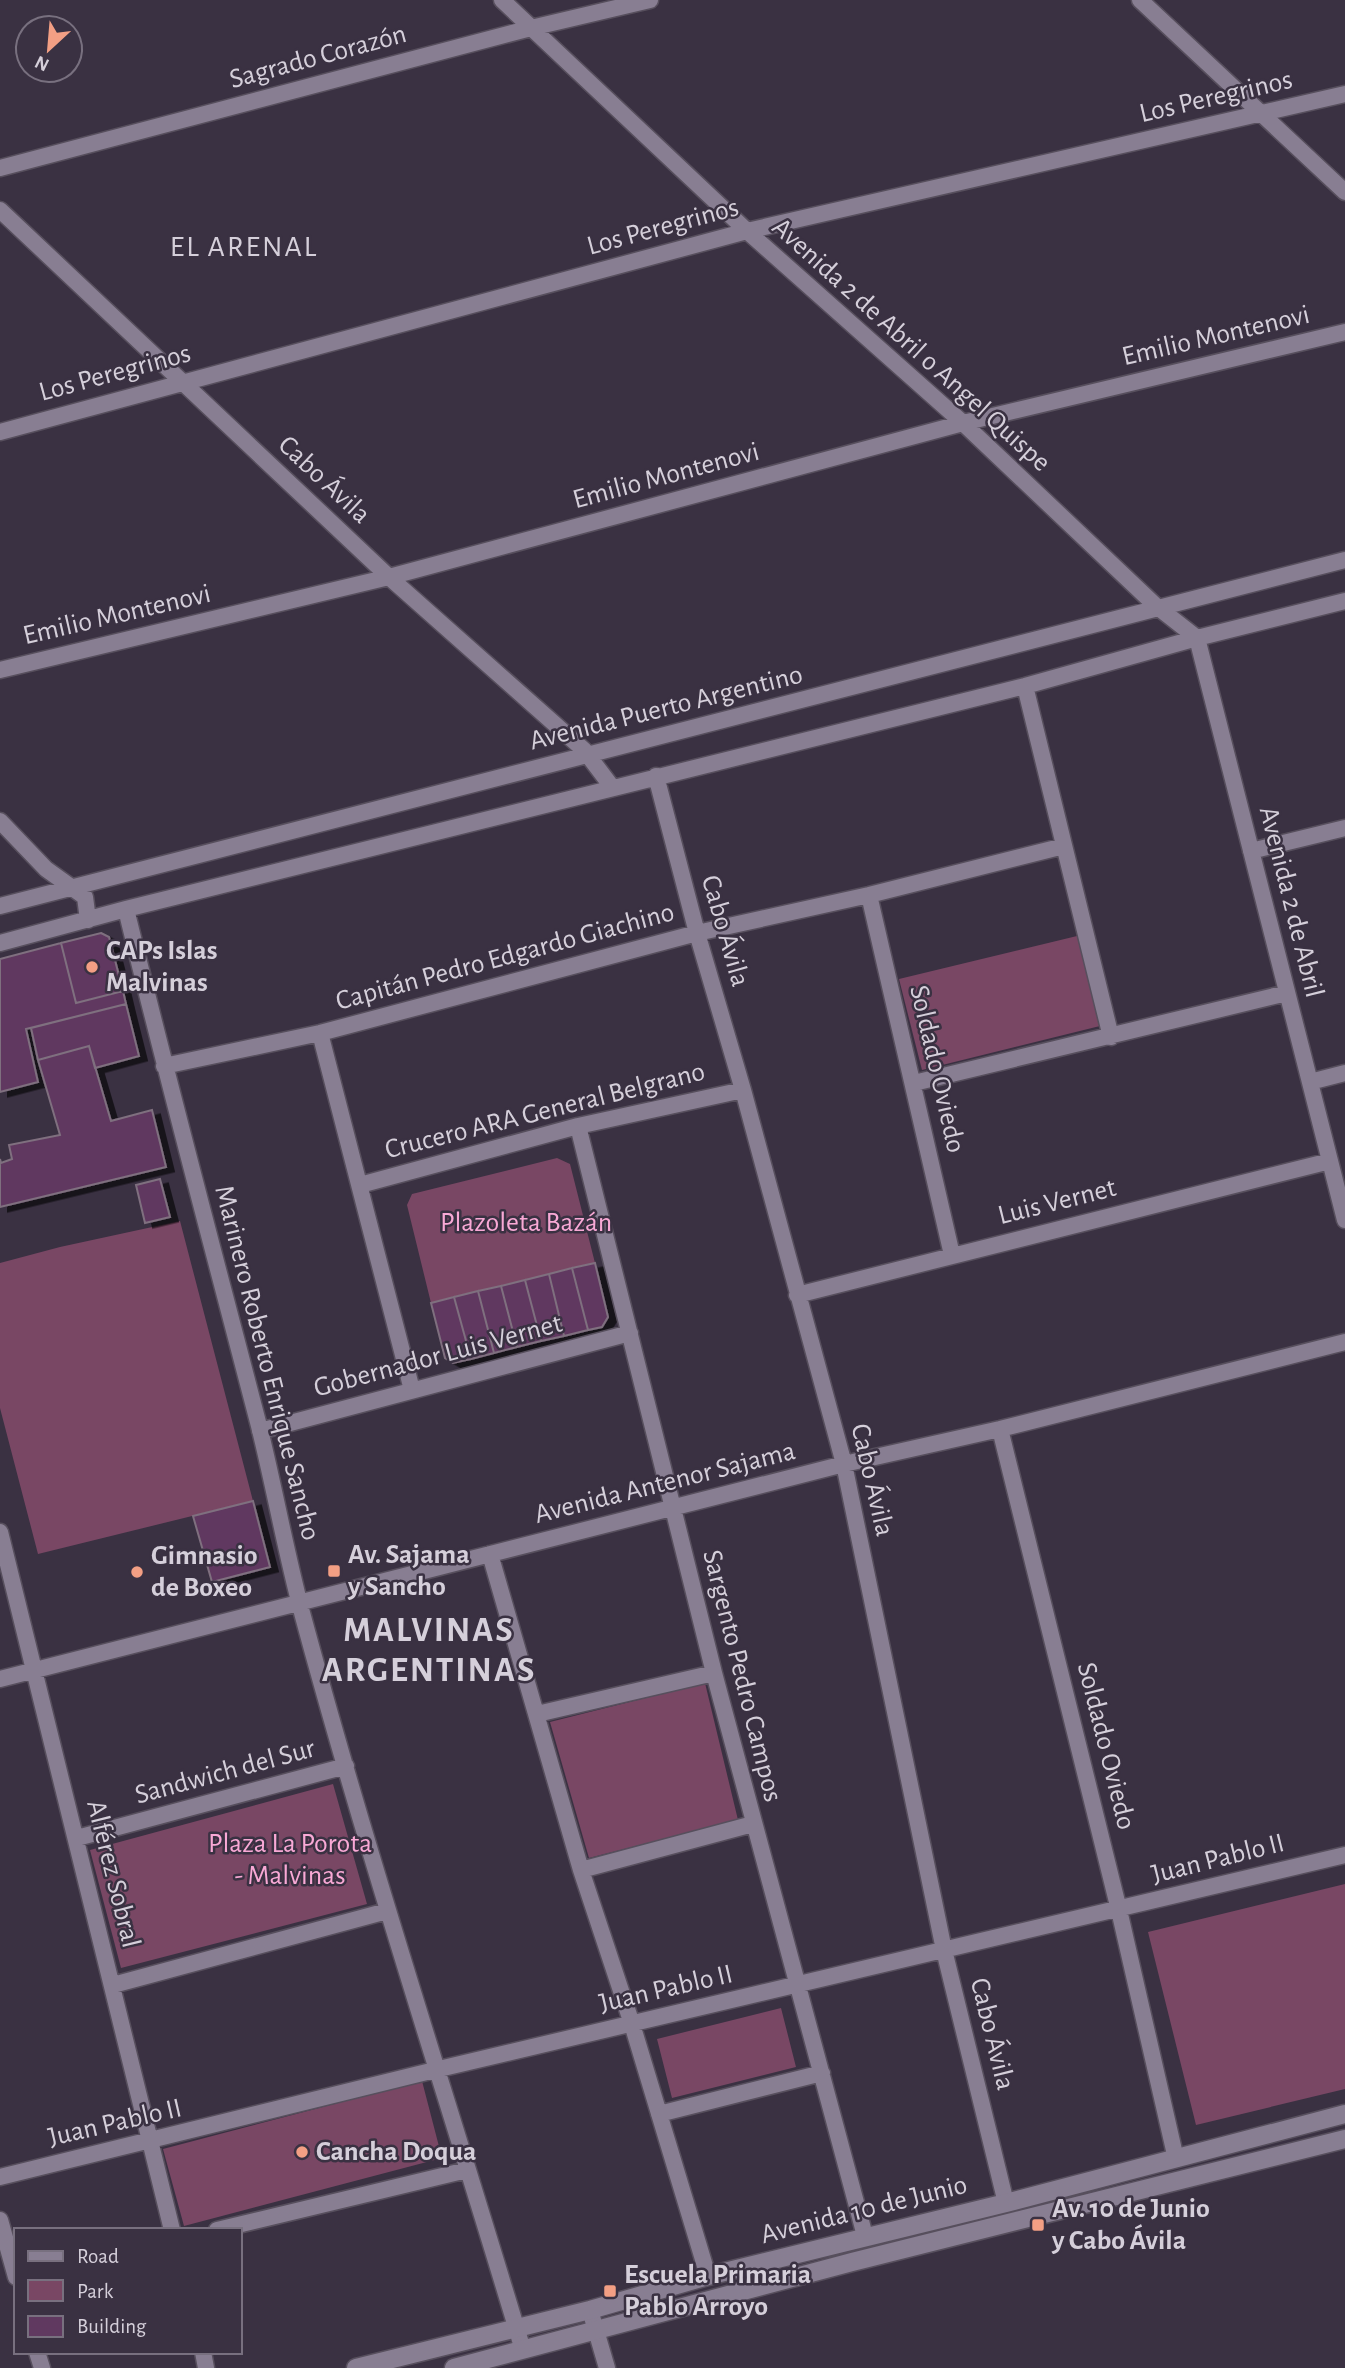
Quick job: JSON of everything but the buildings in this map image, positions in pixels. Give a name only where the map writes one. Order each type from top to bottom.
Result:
[{"type":"street","name":"Avenida 2 de Abril o Angel Quispe","points":[[502,0],[747,232],[963,423],[1160,609],[1197,638]]},
{"type":"street","name":"Sagrado Corazón","points":[[0,168],[531,28],[649,0]]},
{"type":"street","points":[[1140,0],[1345,192]]},
{"type":"street","name":"Los Peregrinos","points":[[0,432],[747,232],[1345,94]]},
{"type":"street","name":"Cabo Ávila","points":[[0,210],[389,577],[588,755],[612,787]]},
{"type":"street","points":[[0,230],[17,226]]},
{"type":"street","name":"Emilio Montenovi","points":[[0,670],[389,577],[963,423],[1345,332]]},
{"type":"street","name":"Avenida Puerto Argentino","points":[[0,906],[1345,560]]},
{"type":"street","points":[[0,943],[612,787],[1026,686],[1197,638],[1345,601]]},
{"type":"street","name":"Avenida 2 de Abril","points":[[1197,638],[1345,1220]]},
{"type":"street","points":[[1026,686],[1111,1037]]},
{"type":"street","name":"Cabo Ávila","points":[[656,776],[696,933],[743,1090],[844,1464],[944,1950],[1006,2203]]},
{"type":"street","points":[[0,821],[46,869],[85,897],[88,920]]},
{"type":"street","points":[[1251,851],[1345,828]]},
{"type":"street","name":"Capitán Pedro Edgardo Giachino","points":[[164,1066],[320,1032],[696,933],[869,895],[1064,846]]},
{"type":"street","name":"Soldado Oviedo","points":[[869,895],[952,1255]]},
{"type":"street","name":"Marinero Roberto Enrique Sancho","points":[[126,909],[164,1066],[260,1431],[300,1604],[387,1911],[439,2069],[467,2170],[523,2350]]},
{"type":"street","points":[[914,1083],[1287,993]]},
{"type":"street","points":[[320,1032],[412,1390]]},
{"type":"street","points":[[1310,1082],[1345,1073]]},
{"type":"street","name":"Crucero ARA General Belgrano","points":[[360,1185],[578,1126],[743,1090]]},
{"type":"street","name":"Sargento Pedro Campos","points":[[578,1126],[753,1824],[865,2236]]},
{"type":"street","name":"Luis Vernet","points":[[797,1295],[1329,1161]]},
{"type":"street","name":"Gobernador Luis Vernet","points":[[260,1431],[630,1333]]},
{"type":"street","name":"Avenida Antenor Sajama","points":[[0,1679],[844,1464],[1000,1429],[1345,1342]]},
{"type":"street","name":"Soldado Oviedo","points":[[1000,1429],[1119,1910],[1176,2159]]},
{"type":"street","name":"Alférez Sobral","points":[[0,1532],[172,2228]]},
{"type":"street","points":[[490,1555],[581,1870],[632,2024],[708,2276]]},
{"type":"street","points":[[537,1714],[714,1673]]},
{"type":"street","name":"Sandwich del Sur","points":[[77,1839],[346,1766]]},
{"type":"street","points":[[581,1870],[753,1824]]},
{"type":"street","name":"Juan Pablo II","points":[[0,2177],[439,2069],[1345,1855]]},
{"type":"street","points":[[113,1984],[387,1911]]},
{"type":"street","points":[[659,2114],[821,2073]]},
{"type":"street","name":"Avenida 10 de Junio","points":[[356,2368],[517,2329],[708,2276],[1006,2203],[1345,2114]]},
{"type":"street","name":"Avenida 10 de Junio","points":[[454,2368],[852,2262],[1345,2139]]},
{"type":"street","points":[[226,2228],[467,2170]]},
{"type":"street","points":[[0,2220],[14,2271]]},
{"type":"street","points":[[590,2310],[607,2368]]},
{"type":"green space","points":[[1077,936],[1100,1026],[922,1070],[899,979]]},
{"type":"green space","name":"Plazoleta Bazán","points":[[557,1158],[570,1164],[595,1263],[431,1303],[407,1205],[412,1194]]},
{"type":"green space","points":[[180,1221],[253,1501],[38,1554],[0,1408],[0,1263]]},
{"type":"green space","points":[[705,1683],[738,1820],[589,1858],[550,1722]]},
{"type":"green space","name":"Plaza La Porota - Malvinas","points":[[333,1784],[367,1904],[121,1968],[90,1850]]},
{"type":"green space","points":[[1345,1884],[1345,2089],[1196,2125],[1148,1932]]},
{"type":"green space","points":[[781,2008],[796,2067],[672,2098],[657,2039]]},
{"type":"green space","points":[[422,2081],[442,2158],[184,2226],[163,2149]]},
{"type":"place","name":"CAPs Islas Malvinas","points":[[92,967]]},
{"type":"place","name":"Av. Sajama y Sancho","points":[[334,1571]]},
{"type":"place","name":"Gimnasio de Boxeo","points":[[137,1572]]},
{"type":"place","name":"Cancha Doqua","points":[[302,2152]]},
{"type":"place","name":"Av. 10 de Junio y Cabo Ávila","points":[[1038,2225]]},
{"type":"place","name":"Escuela Primaria Pablo Arroyo","points":[[610,2291]]},
{"type":"district","name":"EL ARENAL","points":[[244,247]]},
{"type":"district","name":"MALVINAS ARGENTINAS","points":[[429,1650]]}]
